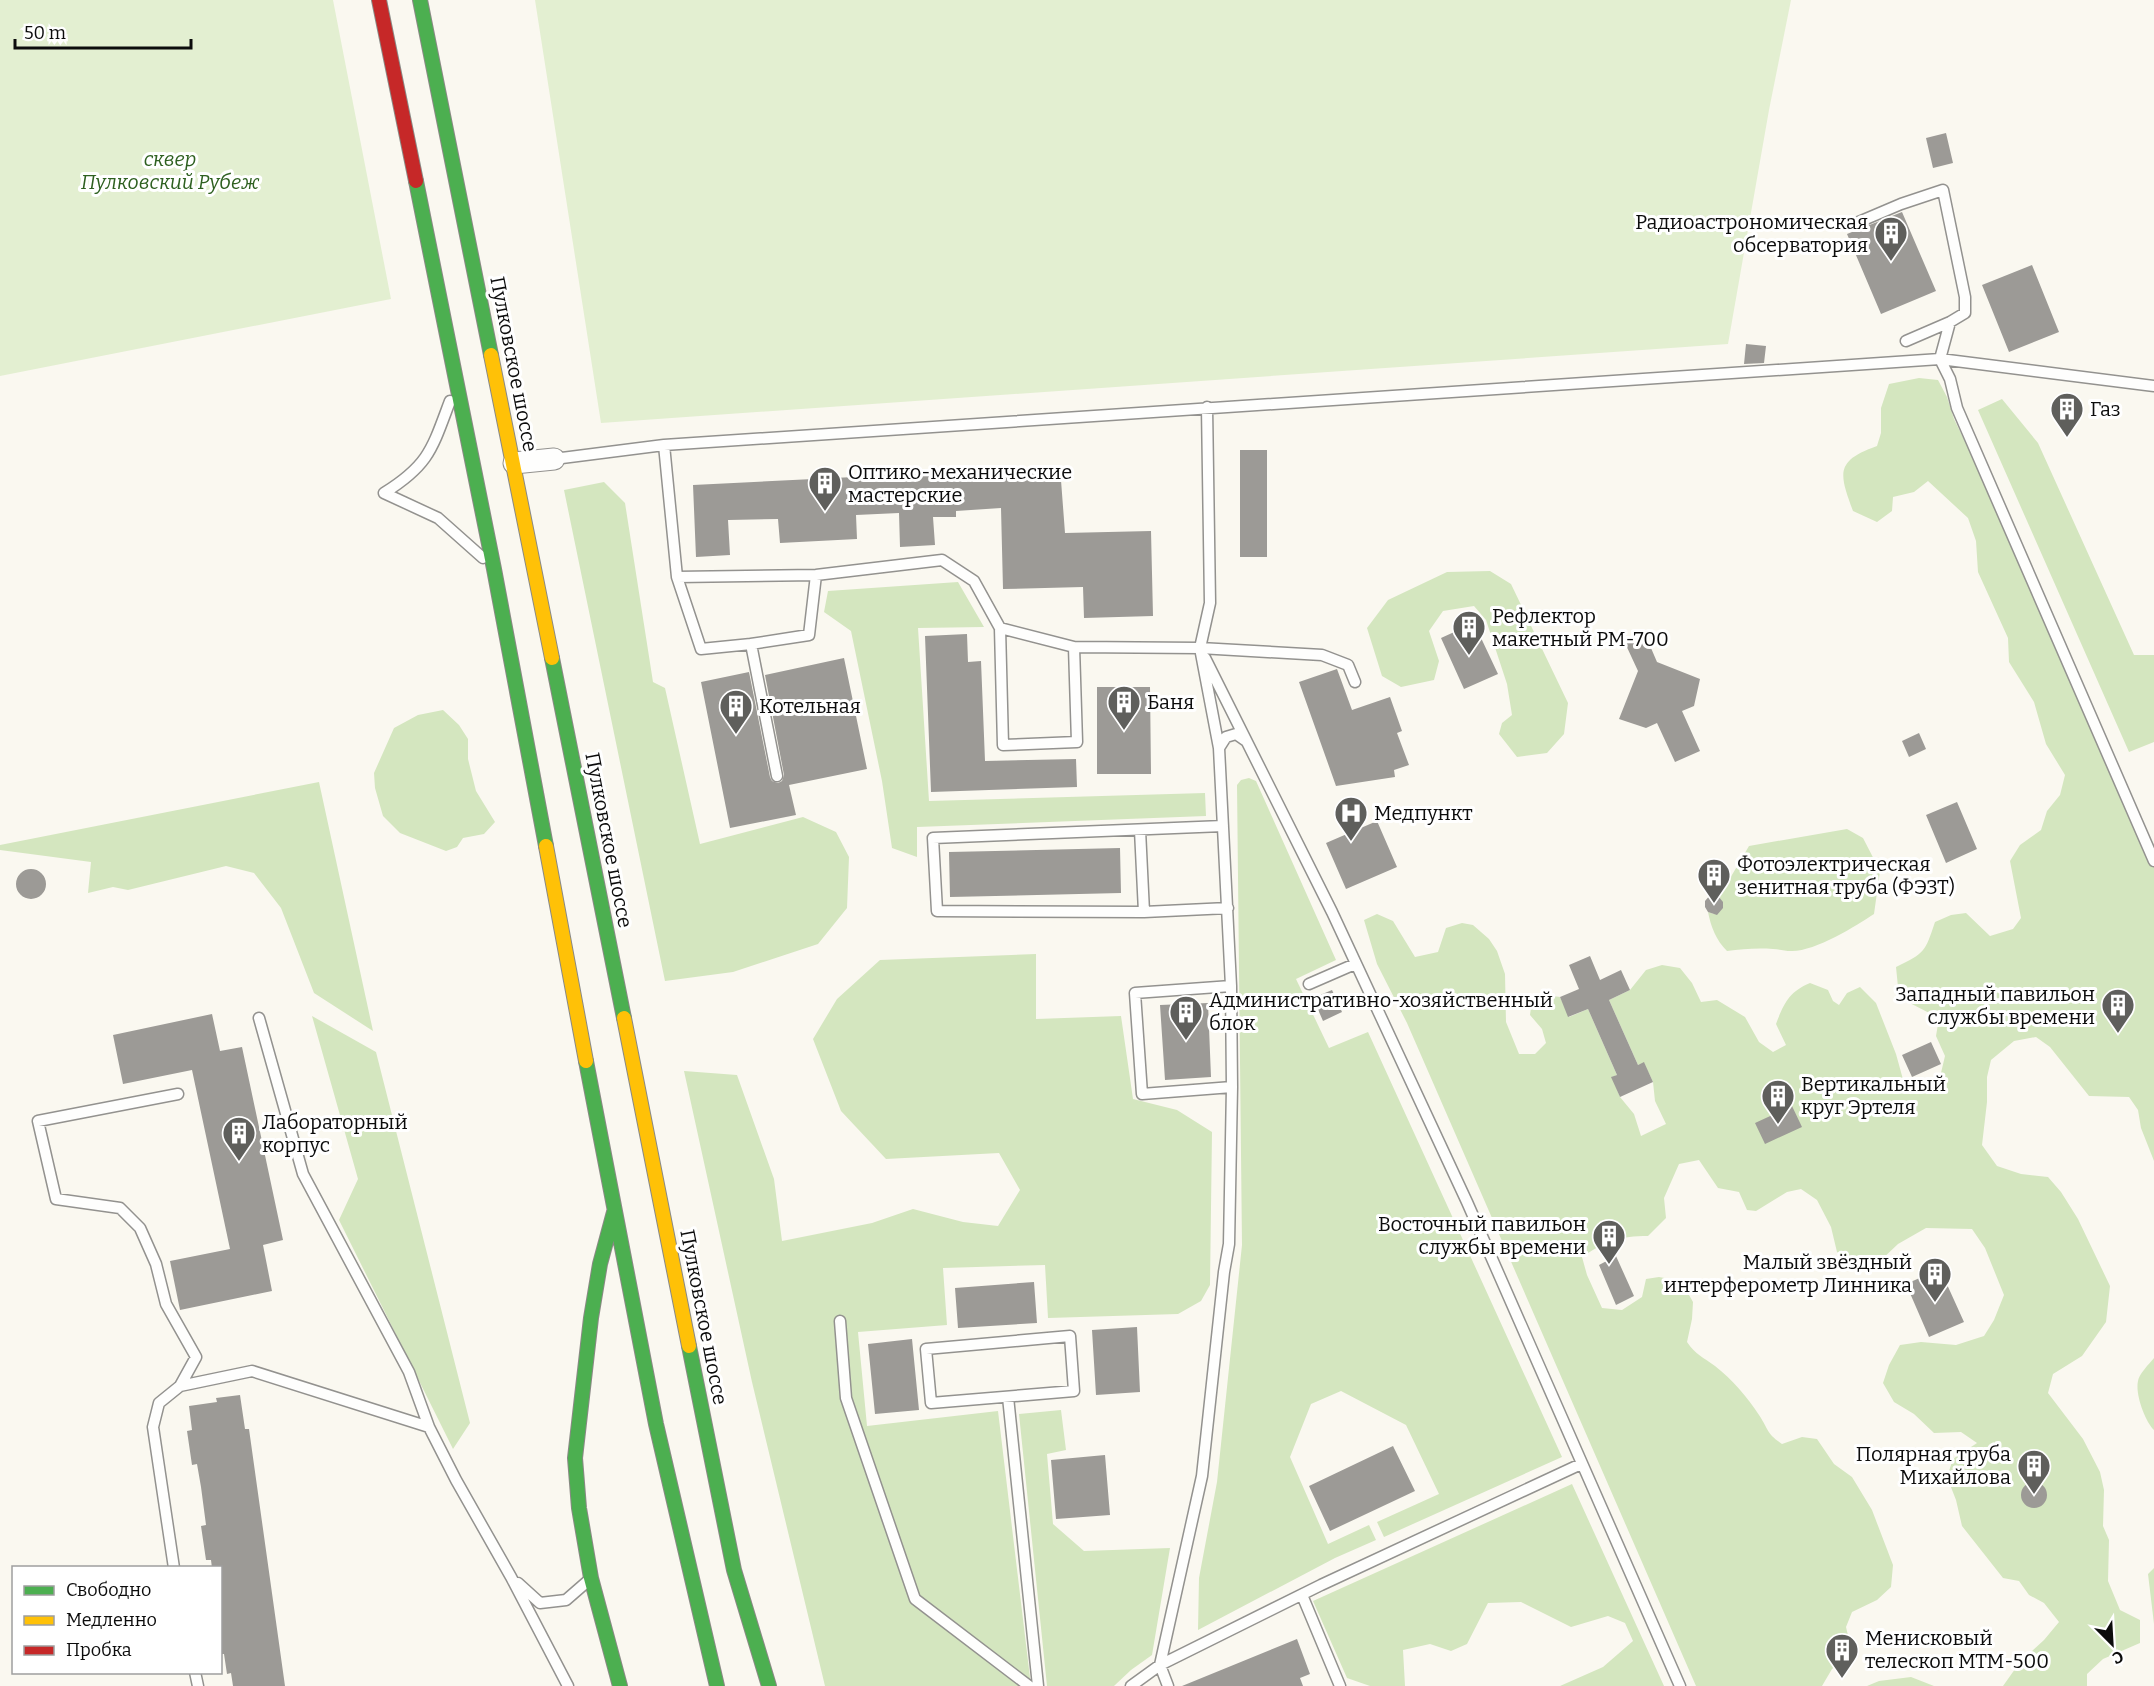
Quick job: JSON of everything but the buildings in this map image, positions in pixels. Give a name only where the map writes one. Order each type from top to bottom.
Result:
[{"type":"main road","points":[[379,0],[494,569],[656,1424],[717,1686]]},
{"type":"main road","name":"Пулковское шоссе","points":[[420,0],[734,1570],[769,1686]]},
{"type":"main road","points":[[614,1212],[600,1264],[591,1318],[575,1458],[579,1508],[591,1578],[620,1686]]},
{"type":"street","points":[[514,463],[554,459]]},
{"type":"lane","points":[[1854,224],[1901,204],[1943,190],[1965,297],[1965,313],[1906,341]]},
{"type":"lane","points":[[1950,322],[1940,358],[1950,379],[1957,408],[2154,861]]},
{"type":"lane","points":[[554,459],[664,445],[1940,358],[2154,386]]},
{"type":"lane","points":[[456,386],[431,452],[415,472],[384,493],[438,518],[494,569]]},
{"type":"lane","points":[[1168,1686],[1160,1665],[1202,1476],[1229,1244],[1231,986],[1219,748],[1200,648],[1210,603],[1208,407]]},
{"type":"lane","points":[[664,445],[676,577],[701,649],[809,635],[816,575]]},
{"type":"lane","points":[[676,577],[816,575],[942,560],[974,580],[1000,628],[1003,745],[1077,742],[1074,647]]},
{"type":"lane","points":[[1000,628],[1074,647],[1200,648],[1322,655],[1348,665],[1355,682]]},
{"type":"lane","points":[[751,644],[777,776]]},
{"type":"lane","points":[[1200,648],[1332,912],[1467,1202],[1680,1686]]},
{"type":"lane","points":[[1219,748],[1226,736],[1236,734],[1248,743]]},
{"type":"lane","points":[[1223,826],[933,838],[937,911],[1144,912],[1227,908]]},
{"type":"lane","points":[[1140,830],[1144,912]]},
{"type":"lane","points":[[1309,984],[1355,964]]},
{"type":"lane","points":[[1231,986],[1135,993],[1142,1094],[1232,1088]]},
{"type":"lane","points":[[259,1018],[303,1174],[409,1372],[429,1427],[456,1480],[511,1577],[568,1686]]},
{"type":"lane","points":[[174,1566],[153,1427],[159,1402],[180,1386],[196,1357],[166,1304],[156,1264],[140,1228],[120,1208],[56,1199],[38,1121],[178,1094]]},
{"type":"lane","points":[[840,1321],[846,1398],[915,1599],[1029,1686]]},
{"type":"lane","points":[[1070,1336],[1074,1391],[1008,1397],[931,1403],[926,1349],[1070,1336]]},
{"type":"lane","points":[[180,1386],[252,1371],[429,1427]]},
{"type":"lane","points":[[1008,1397],[1038,1686]]},
{"type":"lane","points":[[1131,1686],[1160,1665],[1445,1526],[1581,1464]]},
{"type":"lane","points":[[511,1577],[540,1603],[566,1600],[591,1578]]},
{"type":"lane","points":[[1302,1595],[1340,1686]]},
{"type":"green space","name":"сквер Пулковский Рубеж","points":[[0,0],[333,0],[391,299],[0,376]]},
{"type":"green space","points":[[535,0],[1791,0],[1769,110],[1728,344],[601,423]]},
{"type":"green space","points":[[1919,378],[1938,380],[1947,397],[1954,419],[2002,517],[2154,860],[2154,1161],[2141,1128],[2138,1110],[2129,1097],[2089,1096],[2050,1047],[2036,1037],[2014,1041],[1991,1060],[1987,1077],[1987,1102],[1982,1145],[1997,1166],[2021,1174],[2048,1177],[2061,1192],[2078,1219],[2110,1286],[2106,1322],[2082,1356],[2053,1374],[2048,1393],[2083,1439],[2100,1472],[2104,1490],[2103,1526],[2109,1540],[2108,1581],[2120,1610],[2140,1620],[2140,1643],[2103,1659],[2087,1674],[2087,1686],[2003,1686],[2020,1662],[2044,1640],[2059,1622],[2044,1603],[2029,1595],[2019,1581],[2003,1578],[1962,1526],[1956,1500],[1947,1477],[1953,1459],[1977,1443],[1961,1432],[1934,1433],[1914,1414],[1894,1402],[1883,1383],[1889,1365],[1900,1345],[1921,1342],[1956,1345],[1984,1336],[1994,1320],[2004,1295],[1985,1248],[1972,1229],[1926,1228],[1898,1244],[1878,1263],[1855,1263],[1837,1252],[1831,1227],[1817,1200],[1801,1189],[1787,1192],[1756,1211],[1747,1210],[1739,1192],[1718,1188],[1699,1160],[1679,1164],[1664,1198],[1666,1218],[1648,1236],[1614,1240],[1582,1257],[1587,1275],[1602,1308],[1622,1310],[1642,1297],[1646,1279],[1659,1277],[1681,1281],[1693,1302],[1687,1342],[1739,1389],[1755,1409],[1770,1434],[1782,1444],[1802,1437],[1817,1439],[1834,1464],[1852,1477],[1872,1510],[1893,1565],[1891,1587],[1877,1600],[1852,1612],[1846,1627],[1850,1644],[1844,1661],[1832,1669],[1822,1686],[1696,1686],[1407,1023],[1377,964],[1364,920],[1377,914],[1393,921],[1415,957],[1438,952],[1446,928],[1462,923],[1473,925],[1489,939],[1497,951],[1505,974],[1506,1022],[1519,1054],[1535,1054],[1546,1043],[1542,1029],[1530,1015],[1532,1000],[1546,995],[1560,997],[1569,1017],[1588,1009],[1617,1075],[1612,1077],[1620,1097],[1634,1114],[1641,1136],[1666,1124],[1655,1101],[1653,1082],[1644,1063],[1638,1065],[1609,1000],[1630,990],[1646,970],[1662,965],[1680,968],[1692,983],[1701,1002],[1717,1000],[1745,1017],[1759,1042],[1773,1052],[1786,1045],[1776,1024],[1785,1004],[1797,990],[1810,983],[1828,990],[1833,1001],[1839,1005],[1847,993],[1860,987],[1876,1003],[1896,1054],[1904,1083],[1919,1086],[1940,1077],[1945,1056],[1936,1036],[1939,1018],[1902,999],[1896,967],[1918,955],[1926,946],[1935,922],[1951,915],[1966,913],[1990,936],[2013,929],[2021,918],[2010,861],[2020,845],[2041,830],[2047,811],[2060,795],[2065,775],[2046,744],[2034,702],[2009,662],[2008,638],[1978,572],[1976,541],[1968,518],[1928,481],[1914,492],[1893,497],[1892,511],[1877,522],[1853,511],[1843,478],[1847,463],[1877,446],[1881,433],[1881,408],[1889,384]]},
{"type":"green space","points":[[2002,399],[2038,443],[2134,655],[2154,655],[2154,742],[2129,752],[1978,410]]},
{"type":"green space","points":[[604,482],[625,503],[653,682],[665,688],[700,844],[803,817],[836,832],[849,857],[847,908],[818,944],[733,972],[665,981],[564,490]]},
{"type":"green space","points":[[1490,571],[1511,584],[1568,703],[1564,734],[1547,753],[1517,757],[1499,734],[1502,723],[1512,715],[1507,684],[1486,620],[1474,606],[1443,611],[1429,631],[1439,661],[1434,680],[1401,687],[1382,676],[1367,628],[1388,600],[1447,572]]},
{"type":"green space","points":[[958,582],[984,627],[918,628],[929,801],[1205,793],[1206,816],[917,827],[917,857],[892,848],[882,781],[851,631],[824,612],[828,591]]},
{"type":"green space","points":[[443,710],[459,725],[468,739],[468,759],[476,791],[495,822],[484,834],[463,838],[457,847],[446,851],[400,833],[383,816],[375,788],[374,773],[394,728],[418,715]]},
{"type":"green space","points":[[1249,778],[1256,781],[1336,960],[1296,979],[1329,1048],[1368,1032],[1562,1457],[1384,1537],[1377,1522],[1439,1494],[1406,1425],[1341,1391],[1311,1404],[1290,1457],[1328,1544],[1369,1525],[1376,1540],[1335,1558],[1198,1630],[1199,1578],[1217,1482],[1242,1245],[1237,785],[1241,780]]},
{"type":"green space","points":[[319,782],[373,1031],[314,993],[281,908],[254,873],[226,866],[128,890],[113,887],[88,893],[91,862],[0,850],[0,845]]},
{"type":"green space","points":[[1847,829],[1863,838],[1880,871],[1874,914],[1834,937],[1800,950],[1727,951],[1714,933],[1708,912],[1714,914],[1721,909],[1722,903],[1719,897],[1749,846]]},
{"type":"green space","points":[[1036,954],[1036,1019],[1121,1016],[1133,1099],[1177,1110],[1212,1132],[1210,1285],[1201,1301],[1178,1314],[1048,1318],[1045,1265],[943,1268],[947,1325],[858,1332],[867,1426],[998,1411],[1031,1686],[825,1686],[752,1382],[684,1071],[737,1075],[774,1179],[782,1241],[872,1223],[913,1209],[963,1222],[998,1226],[1020,1190],[999,1153],[886,1159],[841,1111],[813,1039],[837,999],[880,960]]},
{"type":"green space","points":[[312,1016],[376,1052],[470,1423],[453,1449],[339,1220],[358,1179]]},
{"type":"green space","points":[[2154,1358],[2154,1430],[2147,1420],[2137,1386],[2140,1375]]},
{"type":"green space","points":[[1061,1410],[1066,1450],[1047,1454],[1053,1524],[1084,1551],[1170,1548],[1152,1655],[1114,1686],[1047,1686],[1019,1414]]},
{"type":"green space","points":[[1572,1484],[1664,1686],[1560,1686],[1603,1667],[1633,1641],[1625,1623],[1608,1616],[1571,1627],[1521,1602],[1488,1603],[1467,1644],[1451,1651],[1430,1644],[1403,1650],[1405,1686],[1370,1686],[1347,1678],[1313,1601]]},
{"type":"green space","points":[[2154,1568],[2154,1624],[2148,1574]]},
{"type":"green space","points":[[1911,1677],[1934,1686],[1867,1686],[1879,1681]]},
{"type":"traffic: fast","points":[[420,0],[491,355]]},
{"type":"traffic: fast","points":[[416,181],[494,569],[546,846]]},
{"type":"traffic: fast","points":[[552,658],[624,1018]]},
{"type":"traffic: fast","points":[[586,1061],[656,1424],[717,1686]]},
{"type":"traffic: fast","points":[[614,1212],[600,1264],[591,1318],[575,1458],[579,1508],[591,1578],[620,1686]]},
{"type":"traffic: fast","points":[[689,1346],[734,1570],[769,1686]]},
{"type":"traffic: slow","points":[[491,355],[552,658]]},
{"type":"traffic: slow","points":[[546,846],[586,1061]]},
{"type":"traffic: slow","points":[[624,1018],[689,1346]]},
{"type":"traffic: jam","points":[[379,0],[416,181]]},
{"type":"place","name":"Радиоастрономическая обсерватория","points":[[1891,262]]},
{"type":"place","name":"Газ","points":[[2067,438]]},
{"type":"place","name":"Оптико-механические мастерские","points":[[825,512]]},
{"type":"place","name":"Рефлектор макетный РМ-700","points":[[1469,656]]},
{"type":"place","name":"Баня","points":[[1124,731]]},
{"type":"place","name":"Котельная","points":[[736,735]]},
{"type":"place","name":"Медпункт","points":[[1351,842]]},
{"type":"place","name":"Фотоэлектрическая зенитная труба (ФЭЗТ)","points":[[1714,904]]},
{"type":"place","name":"Западный павильон службы времени","points":[[2118,1034]]},
{"type":"place","name":"Административно-хозяйственный блок","points":[[1186,1041]]},
{"type":"place","name":"Вертикальный круг Эртеля","points":[[1778,1125]]},
{"type":"place","name":"Лабораторный корпус","points":[[239,1162]]},
{"type":"place","name":"Восточный павильон службы времени","points":[[1609,1265]]},
{"type":"place","name":"Малый звёздный интерферометр Линника","points":[[1935,1303]]},
{"type":"place","name":"Полярная труба Михайлова","points":[[2034,1495]]},
{"type":"place","name":"Менисковый телескоп МТМ-500","points":[[1842,1679]]}]
